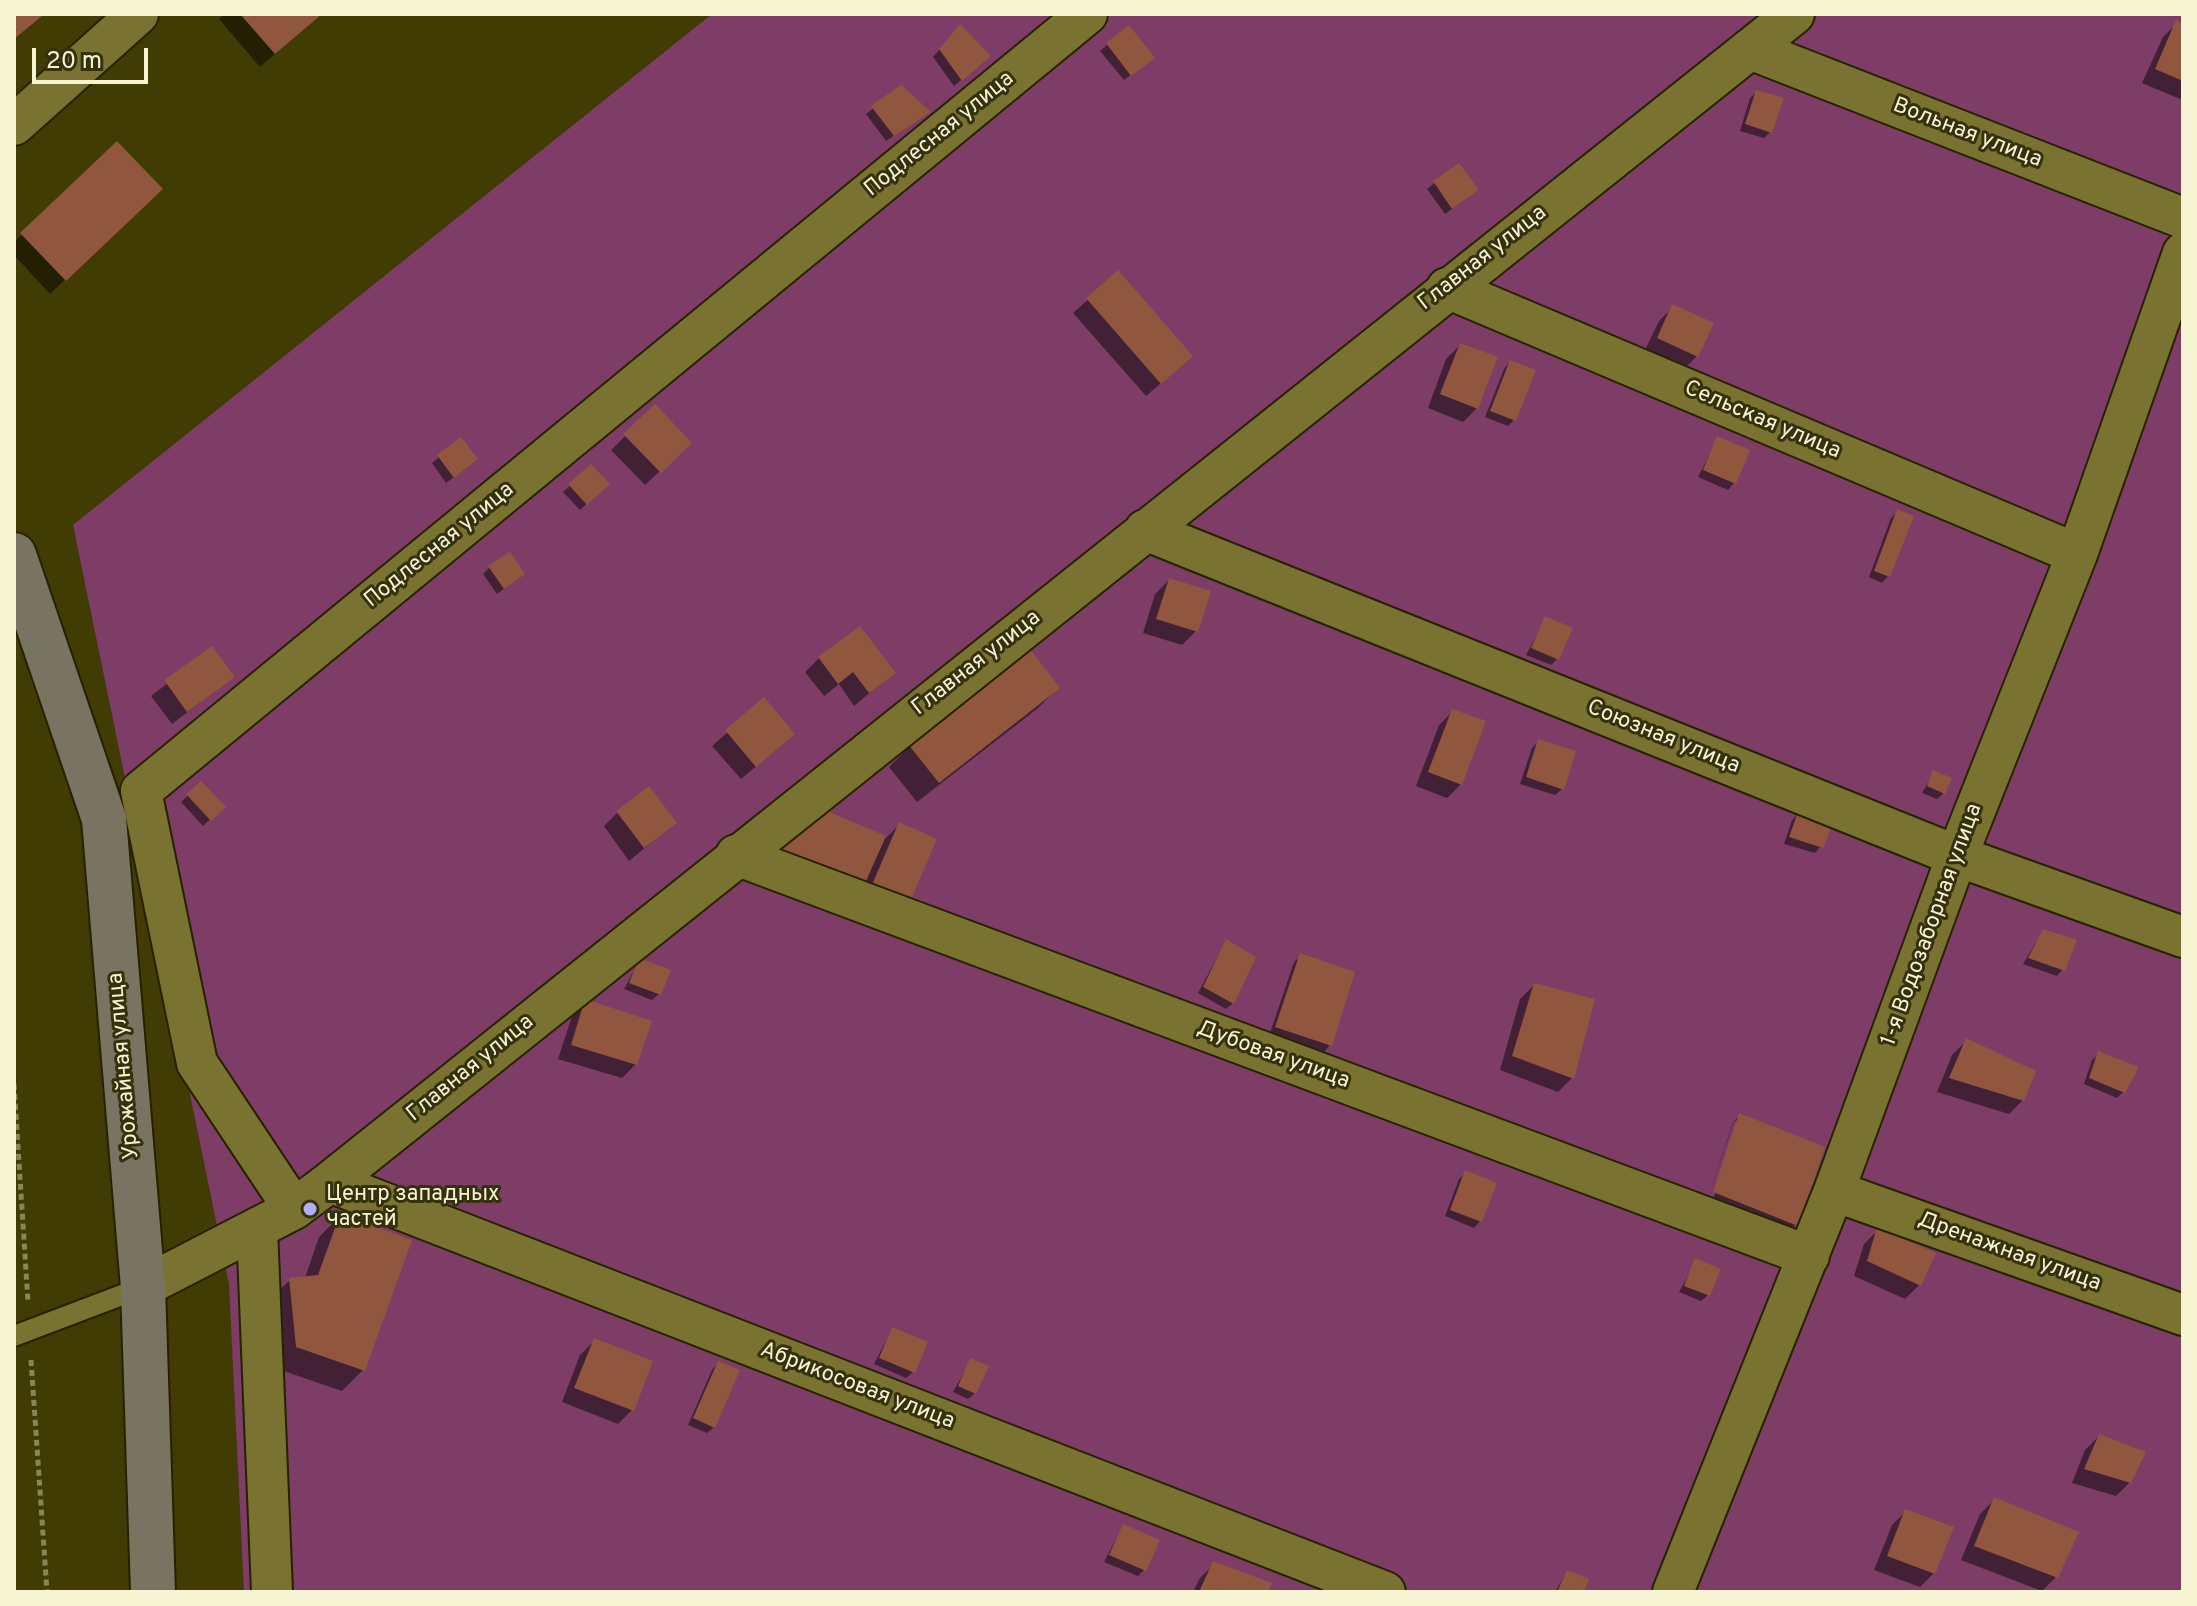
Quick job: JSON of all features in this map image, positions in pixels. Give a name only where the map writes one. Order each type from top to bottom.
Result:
[{"type":"main road","name":"Урожайная улица","points":[[14,555],[104,819],[143,1287],[153,1592]]},
{"type":"street","points":[[14,125],[138,14]]},
{"type":"street","name":"Подлесная улица","points":[[294,1209],[197,1063],[141,791],[1087,14]]},
{"type":"street","name":"Главная улица","points":[[143,1287],[294,1209],[330,1182],[736,855],[1794,14]]},
{"type":"street","name":"Вольная улица","points":[[1750,49],[2183,218]]},
{"type":"street","name":"1-я Водозаборная улица","points":[[1673,1592],[1809,1256],[1957,856],[2077,554],[2183,253]]},
{"type":"street","name":"Сельская улица","points":[[1447,288],[2077,554]]},
{"type":"street","name":"Союзная улица","points":[[1145,530],[1957,856],[2183,937]]},
{"type":"street","name":"Дубовая улица","points":[[736,855],[1809,1256]]},
{"type":"street","name":"Абрикосовая улица","points":[[330,1182],[1385,1592]]},
{"type":"street","name":"Дренажная улица","points":[[1834,1191],[2183,1315]]},
{"type":"street","points":[[257,1229],[272,1592]]},
{"type":"lane","points":[[14,1336],[143,1287]]},
{"type":"shaded area","points":[[712,14],[2183,14],[2183,1592],[244,1592],[229,1284],[73,525]]},
{"type":"building","points":[[14,14],[40,14],[42,16],[14,39]]},
{"type":"building","points":[[240,14],[322,14],[275,54]]},
{"type":"building","points":[[2176,20],[2183,23],[2183,81],[2155,69]]},
{"type":"building","points":[[960,24],[991,56],[962,81],[939,49]]},
{"type":"building","points":[[1129,25],[1155,58],[1131,76],[1106,43]]},
{"type":"building","points":[[901,85],[931,112],[894,136],[871,106]]},
{"type":"building","points":[[1756,90],[1784,98],[1772,133],[1745,124]]},
{"type":"building","points":[[117,141],[163,189],[66,281],[20,233]]},
{"type":"building","points":[[1459,163],[1479,190],[1452,209],[1433,181]]},
{"type":"building","points":[[1118,270],[1193,356],[1161,384],[1086,298]]},
{"type":"building","points":[[1672,304],[1714,323],[1698,357],[1657,338]]},
{"type":"building","points":[[1460,343],[1498,357],[1478,409],[1440,394]]},
{"type":"building","points":[[1510,360],[1536,370],[1516,421],[1490,411]]},
{"type":"building","points":[[655,404],[692,443],[661,473],[623,434]]},
{"type":"building","points":[[1717,436],[1750,450],[1736,484],[1703,470]]},
{"type":"building","points":[[461,437],[478,459],[454,478],[437,455]]},
{"type":"building","points":[[591,464],[610,484],[587,505],[568,484]]},
{"type":"building","points":[[1897,509],[1914,516],[1890,577],[1874,571]]},
{"type":"building","points":[[510,552],[525,574],[504,589],[488,566]]},
{"type":"building","points":[[1169,578],[1211,591],[1198,632],[1156,619]]},
{"type":"building","points":[[1545,616],[1573,628],[1559,660],[1531,648]]},
{"type":"building","points":[[860,626],[896,673],[869,693],[853,672],[838,684],[818,657]]},
{"type":"building","points":[[212,646],[235,677],[187,712],[164,680]]},
{"type":"building","points":[[1030,649],[1060,688],[939,783],[908,744]]},
{"type":"building","points":[[764,697],[795,734],[756,767],[725,730]]},
{"type":"building","points":[[1452,709],[1486,721],[1462,785],[1428,772]]},
{"type":"building","points":[[1538,739],[1576,751],[1564,790],[1526,777]]},
{"type":"building","points":[[1933,770],[1952,778],[1945,794],[1927,786]]},
{"type":"building","points":[[201,781],[226,807],[211,821],[186,794]]},
{"type":"building","points":[[649,786],[677,823],[644,848],[616,811]]},
{"type":"building","points":[[822,809],[886,836],[862,890],[765,849]]},
{"type":"building","points":[[1798,812],[1832,826],[1823,848],[1789,837]]},
{"type":"building","points":[[899,822],[937,839],[906,911],[868,894]]},
{"type":"building","points":[[2043,929],[2077,940],[2065,971],[2028,958]]},
{"type":"building","points":[[1226,939],[1256,957],[1234,1004],[1203,987]]},
{"type":"building","points":[[1300,953],[1355,972],[1332,1046],[1275,1027]]},
{"type":"building","points":[[639,958],[671,970],[661,995],[629,983]]},
{"type":"building","points":[[1534,983],[1595,999],[1574,1079],[1512,1056]]},
{"type":"building","points":[[585,999],[652,1021],[637,1065],[571,1045]]},
{"type":"building","points":[[1966,1038],[2036,1071],[2024,1101],[1949,1078]]},
{"type":"building","points":[[2098,1051],[2139,1067],[2125,1093],[2089,1078]]},
{"type":"building","points":[[1739,1113],[1825,1147],[1798,1226],[1713,1192]]},
{"type":"building","points":[[1465,1170],[1497,1183],[1482,1222],[1450,1210]]},
{"type":"building","points":[[340,1214],[412,1240],[365,1371],[296,1347],[289,1278],[318,1275]]},
{"type":"building","points":[[1877,1227],[1936,1253],[1921,1286],[1867,1261]]},
{"type":"building","points":[[1695,1258],[1721,1269],[1710,1296],[1684,1286]]},
{"type":"building","points":[[892,1327],[928,1342],[915,1373],[879,1358]]},
{"type":"building","points":[[594,1338],[653,1361],[634,1411],[574,1388]]},
{"type":"building","points":[[970,1358],[989,1366],[976,1394],[958,1386]]},
{"type":"building","points":[[718,1361],[740,1370],[715,1428],[693,1418]]},
{"type":"building","points":[[2099,1434],[2146,1452],[2131,1483],[2084,1469]]},
{"type":"building","points":[[1994,1497],[2079,1532],[2058,1578],[1974,1546]]},
{"type":"building","points":[[1905,1509],[1954,1527],[1935,1574],[1887,1556]]},
{"type":"building","points":[[1123,1524],[1160,1540],[1146,1571],[1109,1555]]},
{"type":"building","points":[[1213,1561],[1272,1583],[1268,1592],[1199,1592]]},
{"type":"building","points":[[1567,1570],[1589,1579],[1584,1592],[1557,1592]]},
{"type":"place","name":"Центр западных частей","points":[[310,1209]]}]
